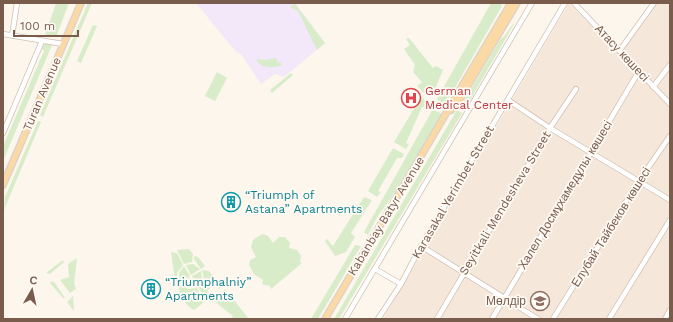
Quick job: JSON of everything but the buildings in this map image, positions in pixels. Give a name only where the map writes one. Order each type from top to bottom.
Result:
[{"type":"main road","name":"Turan Avenue","points":[[3,185],[80,3]]},
{"type":"main road","name":"Kabanbay Batyr Avenue","points":[[325,319],[448,113],[454,99],[511,3]]},
{"type":"main road","name":"Kabanbay Batyr Avenue","points":[[448,113],[458,102],[517,3]]},
{"type":"street","points":[[12,36],[18,3]]},
{"type":"street","points":[[345,319],[532,3]]},
{"type":"street","name":"Karasakal Yerimbet Street","points":[[378,319],[401,284],[420,246],[565,3]]},
{"type":"street","name":"Атасу көшесі","points":[[574,3],[670,104]]},
{"type":"street","points":[[620,50],[654,3]]},
{"type":"street","points":[[3,34],[63,44]]},
{"type":"street","points":[[3,133],[42,41]]},
{"type":"street","points":[[653,86],[670,65]]},
{"type":"street","name":"Халел Досмұхамедұлы көшесі","points":[[492,319],[639,71]]},
{"type":"street","name":"Seyitkali Mendesheva Street","points":[[437,319],[550,128],[576,89]]},
{"type":"street","points":[[508,100],[550,128],[670,200]]},
{"type":"street","name":"Елубай Тайбеков көшесі","points":[[553,319],[639,181],[670,136]]},
{"type":"street","points":[[610,319],[670,220]]},
{"type":"street","points":[[420,246],[538,319]]},
{"type":"street","points":[[375,270],[401,284]]},
{"type":"street","points":[[665,319],[670,310]]},
{"type":"shaded area","points":[[196,3],[295,3],[325,43],[284,77],[275,74],[261,84],[241,54],[236,52]]},
{"type":"shaded area","points":[[569,3],[619,54],[657,3],[670,3],[670,319],[383,319]]},
{"type":"green space","points":[[56,3],[69,3],[56,37],[45,35]]},
{"type":"green space","points":[[88,3],[92,3],[43,117],[40,115]]},
{"type":"green space","points":[[491,3],[500,3],[502,6],[445,105],[437,99]]},
{"type":"green space","points":[[295,4],[325,43],[317,50],[298,11],[291,8],[291,6]]},
{"type":"green space","points":[[513,24],[466,107],[462,104],[500,40]]},
{"type":"green space","points":[[93,25],[97,26],[81,63],[77,61]]},
{"type":"green space","points":[[409,38],[433,68],[436,66],[443,70],[432,96],[424,93],[417,86],[422,82],[413,72],[415,65],[404,49],[410,45],[406,39]]},
{"type":"green space","points":[[44,43],[52,45],[3,161],[3,146],[44,51],[42,49]]},
{"type":"green space","points":[[276,58],[278,63],[280,62],[282,65],[265,67],[257,61],[257,59],[265,60]]},
{"type":"green space","points":[[217,72],[227,78],[215,101],[205,96]]},
{"type":"green space","points":[[291,73],[293,75],[272,93],[270,90]]},
{"type":"green space","points":[[421,97],[428,103],[428,106],[422,107],[406,143],[409,144],[406,149],[394,142]]},
{"type":"green space","points":[[433,109],[442,114],[391,198],[377,217],[368,235],[364,232]]},
{"type":"green space","points":[[457,110],[462,113],[339,319],[334,319]]},
{"type":"green space","points":[[38,121],[41,122],[4,210],[5,197]]},
{"type":"green space","points":[[393,148],[404,154],[402,158],[397,158],[378,191],[381,192],[377,197],[368,191]]},
{"type":"green space","points":[[364,197],[372,200],[351,233],[355,237],[346,252],[335,256],[325,241],[327,239],[333,246]]},
{"type":"green space","points":[[262,234],[268,236],[273,243],[279,237],[285,237],[290,243],[289,248],[297,250],[301,256],[300,262],[302,263],[271,289],[270,286],[262,284],[263,280],[254,274],[249,265],[250,260],[256,257],[251,247],[253,240]]},
{"type":"green space","points":[[355,245],[361,246],[318,319],[311,319]]},
{"type":"green space","points":[[189,249],[193,254],[192,262],[184,264],[177,250]]},
{"type":"green space","points":[[171,252],[177,253],[183,265],[177,273],[178,282],[175,280]]},
{"type":"green space","points":[[194,256],[198,257],[205,266],[201,269],[194,259]]},
{"type":"green space","points":[[77,258],[74,283],[76,289],[70,293],[60,280],[69,277],[68,264]]},
{"type":"green space","points":[[63,260],[64,262],[50,274],[46,273]]},
{"type":"green space","points":[[193,264],[200,269],[191,275],[186,265]]},
{"type":"green space","points":[[184,266],[190,276],[180,281],[179,273]]},
{"type":"green space","points":[[202,270],[209,271],[222,286],[219,289],[214,284],[207,291],[210,296],[206,299],[198,287],[204,279]]},
{"type":"green space","points":[[201,271],[202,279],[197,285],[192,276]]},
{"type":"green space","points":[[190,277],[195,286],[188,287],[181,283]]},
{"type":"green space","points":[[51,281],[55,283],[65,298],[63,298],[50,283]]},
{"type":"green space","points":[[180,284],[188,289],[197,288],[204,302],[194,310],[191,308],[182,296],[178,286]]},
{"type":"green space","points":[[225,289],[249,319],[231,319],[233,316],[214,301]]},
{"type":"green space","points":[[73,296],[74,311],[67,302]]},
{"type":"place","name":"German Medical Center","points":[[411,98]]},
{"type":"place","name":"“Triumph of Astana” Apartments","points":[[231,202]]},
{"type":"place","name":"“Triumphalniy” Apartments","points":[[151,289]]},
{"type":"place","name":"Мөлдір","points":[[540,301]]}]
